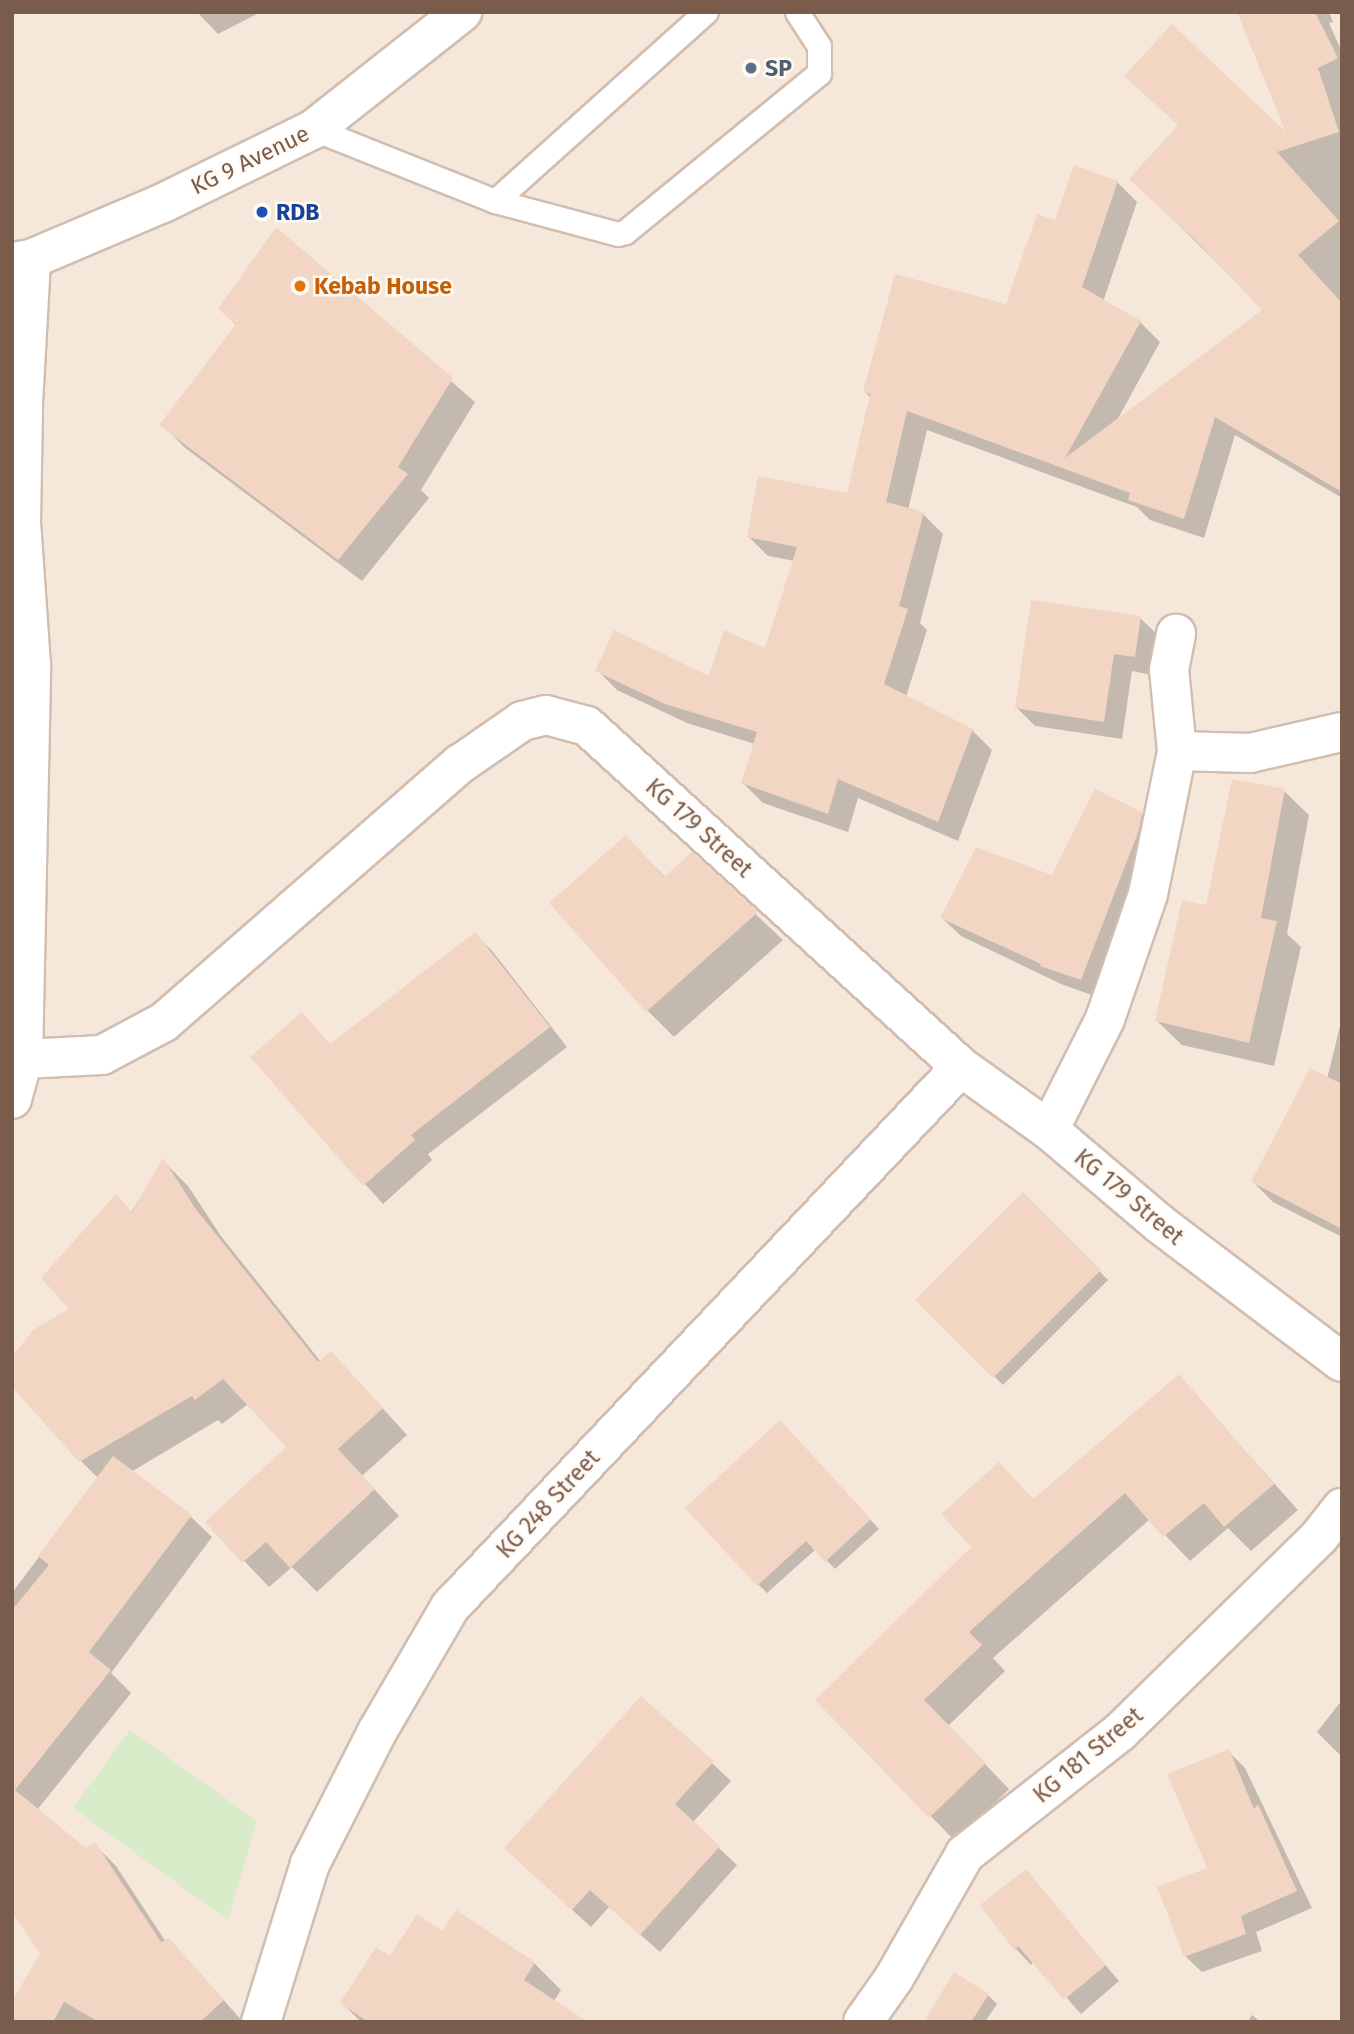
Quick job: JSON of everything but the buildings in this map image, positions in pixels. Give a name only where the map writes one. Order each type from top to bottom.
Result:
[{"type":"street","name":"KG 9 Avenue","points":[[22,260],[163,203],[314,129],[462,12]]},
{"type":"street","points":[[12,1099],[23,1059],[19,833],[31,665],[21,523],[18,408],[22,260]]},
{"type":"street","points":[[1049,1130],[1105,1018],[1148,894],[1177,751],[1169,670],[1176,634]]},
{"type":"street","name":"KG 179 Street","points":[[23,1059],[102,1055],[164,1022],[460,764],[522,721],[546,715],[587,726],[961,1068],[1049,1130],[1160,1224],[1342,1362]]},
{"type":"street","points":[[1177,751],[1250,753],[1342,732]]},
{"type":"street","name":"KG 248 Street","points":[[261,2022],[310,1864],[377,1732],[450,1607],[961,1068]]},
{"type":"street","name":"KG 181 Street","points":[[863,2022],[894,1978],[965,1854],[1120,1732],[1319,1537],[1342,1508]]},
{"type":"lane","points":[[495,201],[706,12]]},
{"type":"lane","points":[[314,129],[495,201],[608,234],[625,232],[819,73],[819,46],[797,12]]},
{"type":"shaded area","points":[[12,12],[1342,12],[1342,2022],[12,2022]]},
{"type":"green space","points":[[130,1730],[257,1821],[228,1920],[73,1808]]},
{"type":"place","name":"SP","points":[[751,68]]},
{"type":"place","name":"RDB","points":[[262,212]]},
{"type":"place","name":"Kebab House","points":[[300,286]]}]
